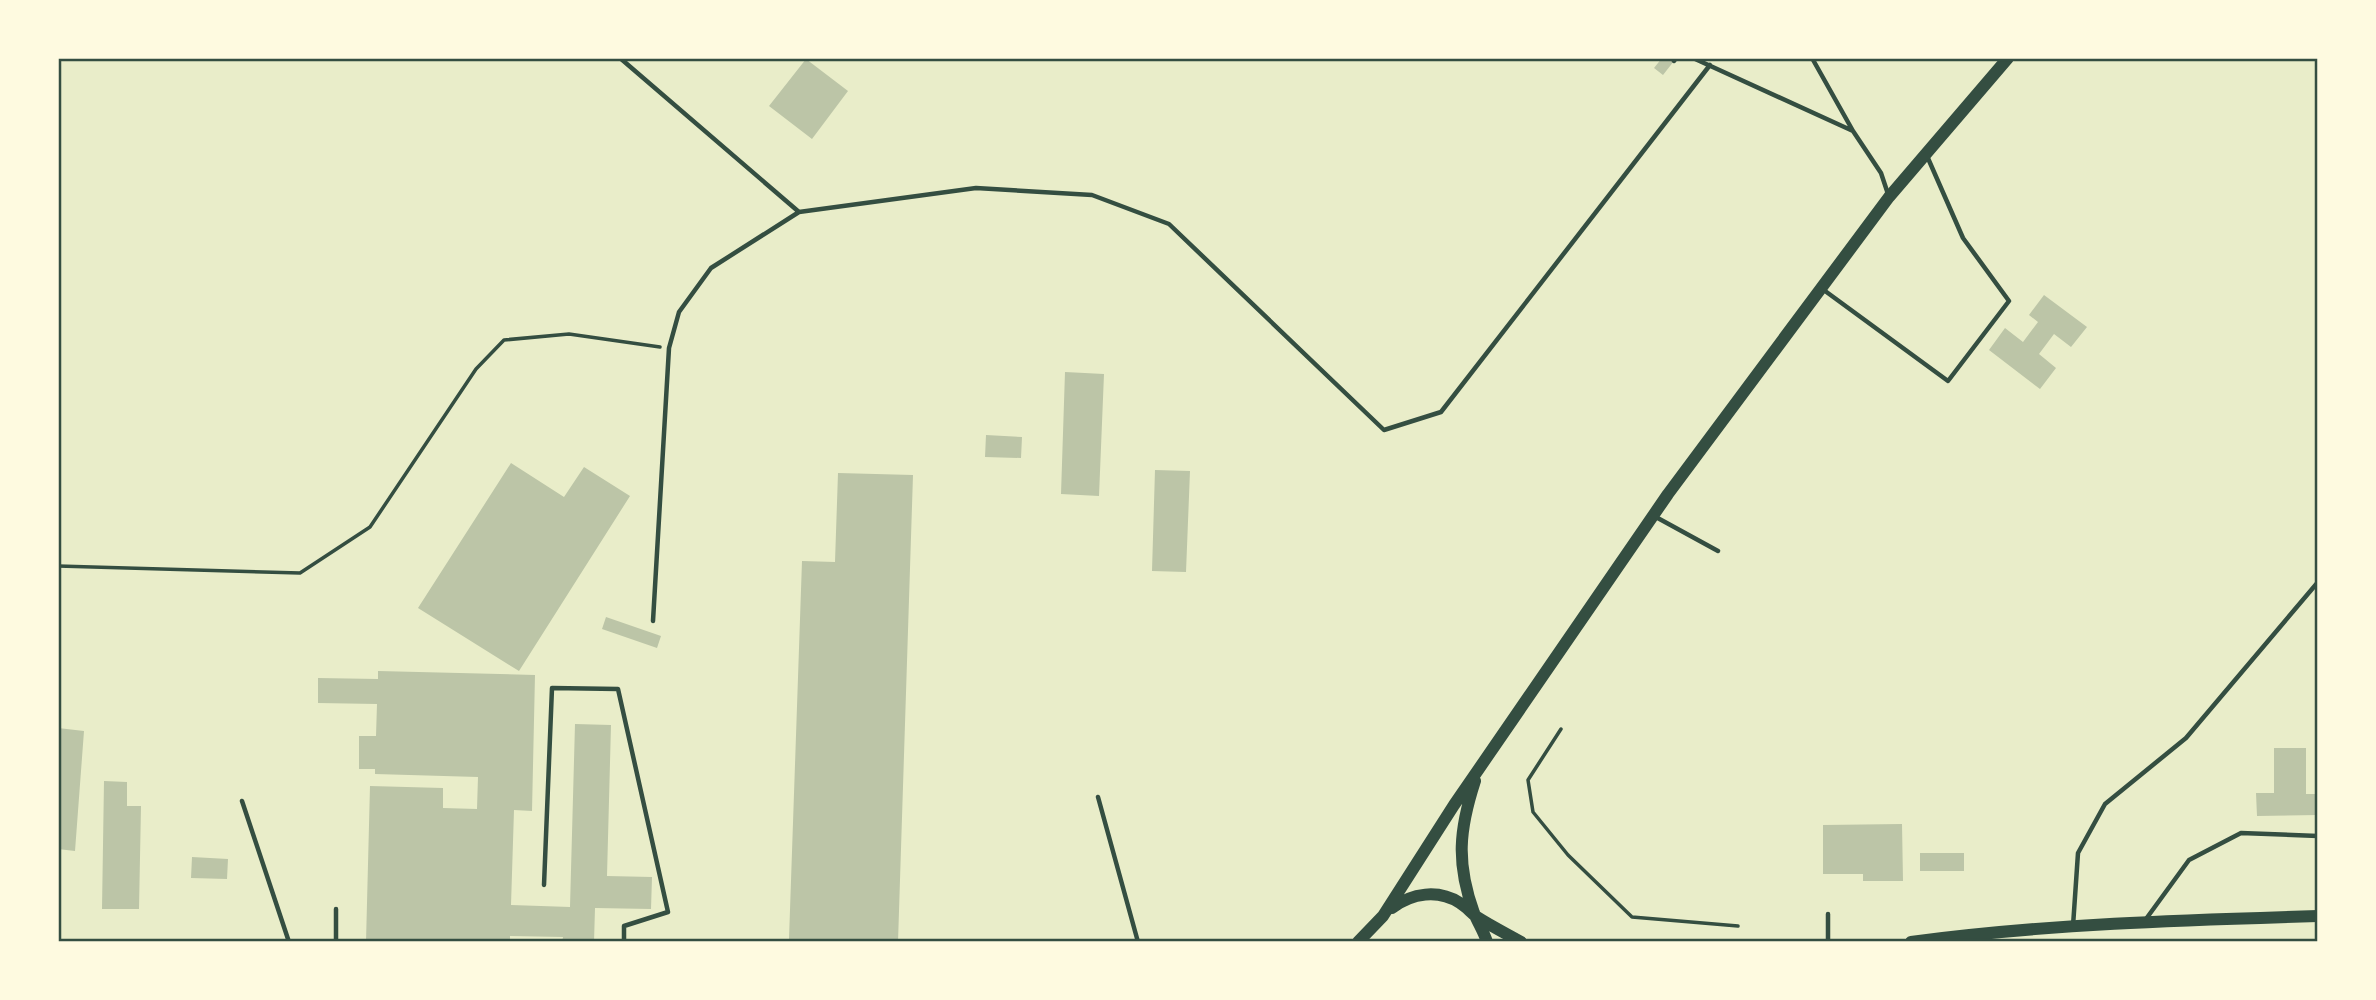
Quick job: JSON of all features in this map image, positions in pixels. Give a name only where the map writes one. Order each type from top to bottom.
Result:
[{"type":"main road","points":[[1372,942],[1383,916],[1454,805],[1653,516],[1889,197],[2008,58]]},
{"type":"main road","points":[[1479,770],[1467,807],[1461,854],[1463,880],[1487,942]]},
{"type":"main road","points":[[1358,942],[1383,916],[1405,899],[1433,894],[1460,903],[1476,916],[1521,942]]},
{"type":"main road","points":[[1911,942],[2073,926],[2318,916]]},
{"type":"lane","points":[[620,58],[799,212]]},
{"type":"lane","points":[[1693,58],[1853,131]]},
{"type":"lane","points":[[1812,58],[1853,131],[1881,173],[1889,197]]},
{"type":"lane","points":[[653,621],[669,348],[679,312],[711,268],[799,212],[976,188],[1092,195],[1169,224],[1384,430],[1441,412],[1710,65]]},
{"type":"lane","points":[[1821,288],[1948,381],[2009,301],[1963,238],[1926,154]]},
{"type":"lane","points":[[1653,516],[1718,551]]},
{"type":"lane","points":[[2073,926],[2078,853],[2105,804],[2186,738],[2318,582]]},
{"type":"lane","points":[[544,886],[552,688],[618,689],[668,912],[624,926],[624,942]]},
{"type":"lane","points":[[1098,797],[1138,942]]},
{"type":"lane","points":[[242,801],[289,942]]},
{"type":"lane","points":[[2145,922],[2189,860],[2241,833],[2318,836]]},
{"type":"lane","points":[[336,942],[337,909]]},
{"type":"lane","points":[[1828,914],[1828,942]]},
{"type":"path","points":[[58,566],[300,573],[370,527],[477,369],[504,340],[569,334],[669,348]]},
{"type":"path","points":[[1562,729],[1528,780],[1533,812],[1568,855],[1632,917],[1738,926]]},
{"type":"building","points":[[1662,58],[1674,61],[1663,75],[1654,68]]},
{"type":"building","points":[[806,59],[848,91],[812,139],[769,106]]},
{"type":"building","points":[[2044,295],[2087,327],[2071,347],[2054,334],[2039,354],[2056,368],[2040,389],[1989,350],[2005,328],[2023,342],[2038,322],[2029,315]]},
{"type":"building","points":[[1065,372],[1104,374],[1099,496],[1061,494]]},
{"type":"building","points":[[986,435],[1022,437],[1021,458],[985,457]]},
{"type":"building","points":[[511,463],[564,497],[584,467],[630,496],[519,671],[418,608]]},
{"type":"building","points":[[1155,470],[1190,471],[1186,572],[1152,571]]},
{"type":"building","points":[[838,473],[913,475],[898,942],[789,939],[802,561],[835,562]]},
{"type":"building","points":[[606,617],[661,636],[657,648],[602,629]]},
{"type":"building","points":[[378,671],[535,675],[532,811],[514,810],[511,905],[570,907],[575,724],[611,725],[607,876],[652,877],[651,909],[595,908],[594,942],[562,942],[563,937],[510,936],[510,942],[366,942],[370,786],[443,788],[443,808],[477,809],[478,777],[375,774],[375,769],[359,769],[359,736],[376,736],[377,704],[318,703],[318,678],[378,679]]},
{"type":"building","points":[[58,728],[84,731],[75,851],[58,849]]},
{"type":"building","points":[[2274,748],[2306,748],[2306,794],[2318,794],[2318,815],[2257,816],[2256,793],[2274,793]]},
{"type":"building","points":[[104,781],[127,782],[127,806],[141,806],[139,909],[102,909]]},
{"type":"building","points":[[1902,824],[1903,881],[1863,881],[1863,874],[1823,874],[1823,825]]},
{"type":"building","points":[[1920,853],[1964,853],[1964,871],[1920,871]]},
{"type":"building","points":[[192,857],[228,859],[227,879],[191,878]]}]
